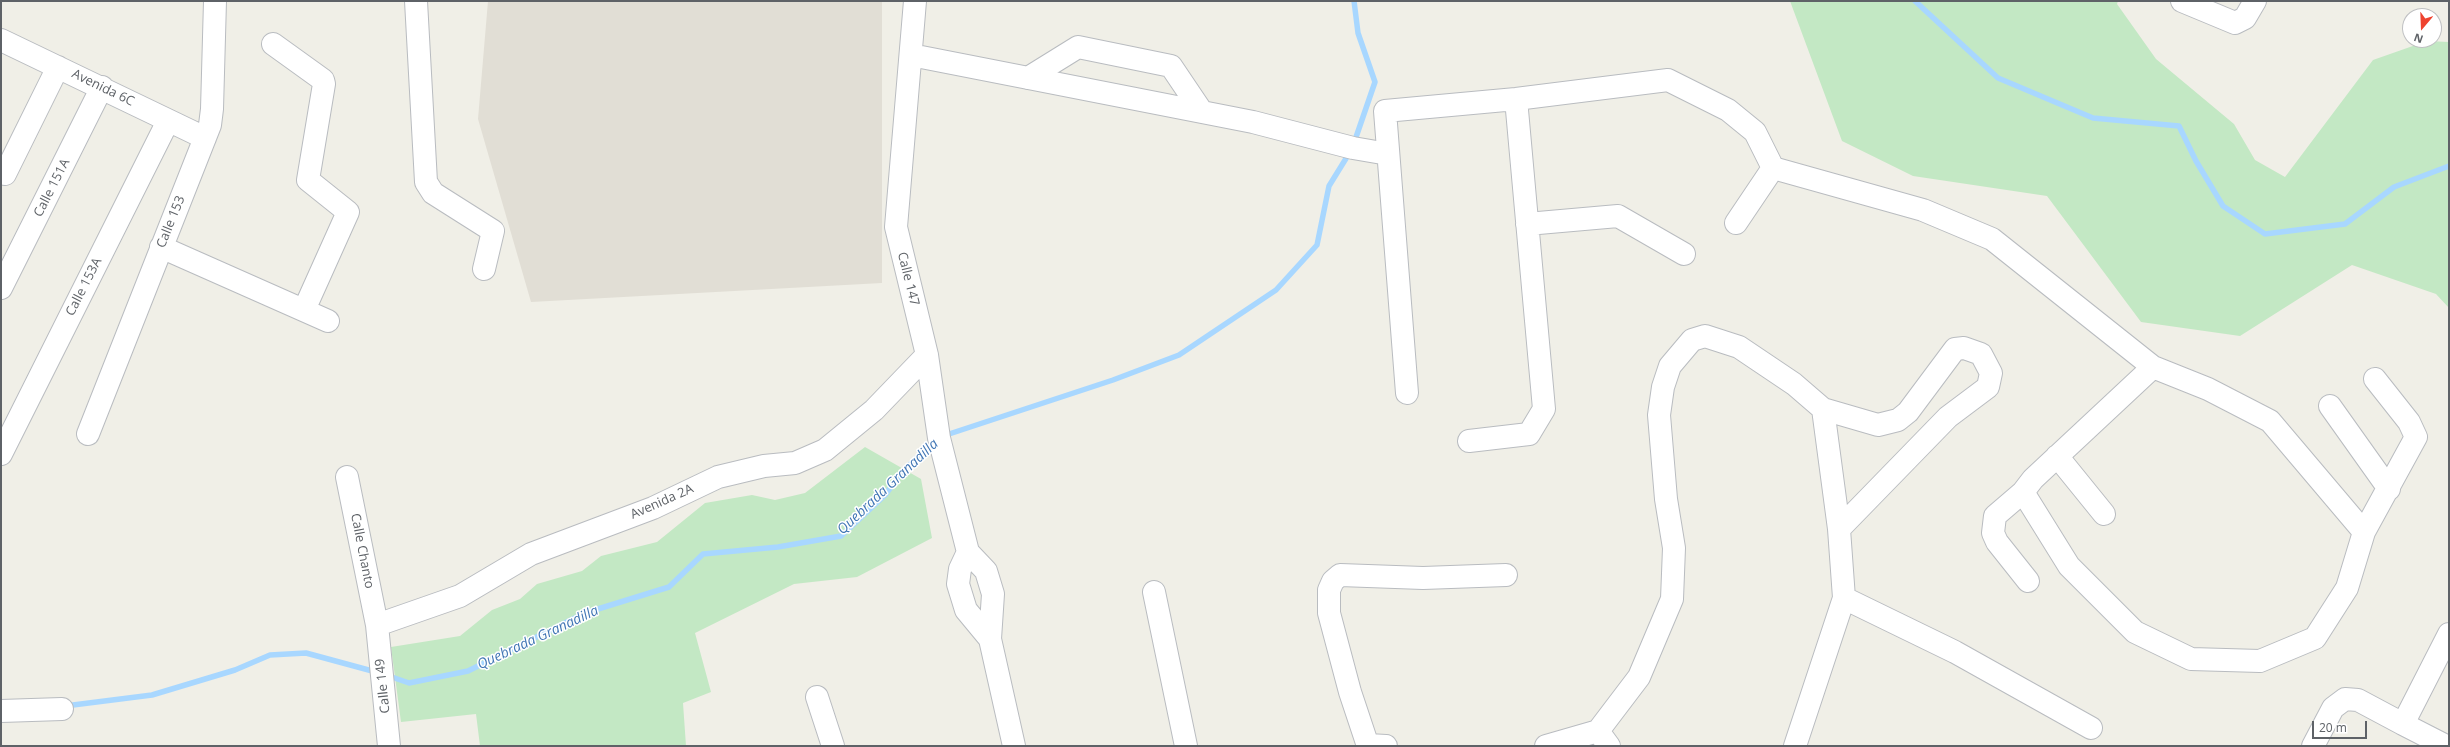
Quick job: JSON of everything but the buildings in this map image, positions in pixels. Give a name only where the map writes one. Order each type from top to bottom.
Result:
[{"type":"street","name":"Calle 153","points":[[88,434],[205,138],[212,109],[215,1]]},
{"type":"street","points":[[416,1],[426,182],[433,193],[492,231],[484,269]]},
{"type":"street","name":"Calle 147","points":[[915,1],[896,227],[927,355],[939,438],[968,552]]},
{"type":"street","points":[[2182,1],[2216,8],[2232,23],[2241,21],[2255,1]]},
{"type":"street","name":"Avenida 6C","points":[[1,40],[205,138]]},
{"type":"street","points":[[273,44],[323,80],[324,84],[308,182],[348,212],[304,310]]},
{"type":"street","points":[[1028,78],[1078,47],[1171,66],[1202,112]]},
{"type":"street","points":[[911,55],[1253,122],[1353,148],[1388,154]]},
{"type":"street","points":[[5,174],[58,67]]},
{"type":"street","points":[[1407,393],[1385,111],[1516,98],[1668,80],[1728,110],[1755,132],[1773,168],[1923,210],[1992,239],[2153,367],[2208,389],[2270,421],[2364,532]]},
{"type":"street","name":"Calle 151A","points":[[1,288],[102,88]]},
{"type":"street","points":[[1469,441],[1529,434],[1544,409],[1516,98]]},
{"type":"street","name":"Calle 153A","points":[[1,454],[168,121]]},
{"type":"street","points":[[1736,223],[1773,168]]},
{"type":"street","points":[[1528,224],[1618,216],[1684,254]]},
{"type":"street","points":[[161,247],[328,321]]},
{"type":"street","points":[[1546,746],[1604,738],[1640,677],[1672,599],[1674,548],[1666,499],[1658,416],[1663,388],[1670,366],[1692,340],[1706,336],[1718,339],[1739,348],[1794,384],[1824,409],[1878,425],[1898,420],[1908,412],[1955,349],[1959,348],[1981,354],[1991,373],[1988,387],[1984,392],[1948,417],[1839,529]]},
{"type":"street","name":"Avenida 2A","points":[[377,625],[460,596],[531,554],[653,508],[718,477],[764,466],[795,463],[825,450],[874,410],[927,355]]},
{"type":"street","points":[[2028,581],[1997,542],[1993,533],[1995,516],[2023,492],[2033,479],[2153,367]]},
{"type":"street","points":[[2023,492],[2036,510],[2069,566],[2135,632],[2191,659],[2260,661],[2315,638],[2347,588],[2364,532],[2389,489],[2416,436],[2409,422],[2375,380]]},
{"type":"street","points":[[2330,406],[2389,489]]},
{"type":"street","points":[[1795,746],[1844,598],[1839,529],[1824,409]]},
{"type":"street","points":[[2057,456],[2104,514]]},
{"type":"street","name":"Calle Chanto","points":[[347,477],[377,625]]},
{"type":"street","points":[[990,639],[966,610],[958,584],[960,569],[968,552],[986,571],[993,594],[990,639],[1014,746]]},
{"type":"street","points":[[1374,746],[1350,692],[1329,613],[1329,590],[1334,581],[1340,575],[1423,578],[1506,575]]},
{"type":"street","points":[[1154,592],[1186,746]]},
{"type":"street","points":[[1844,598],[1954,652],[2091,728]]},
{"type":"street","name":"Calle 149","points":[[377,625],[389,746]]},
{"type":"street","points":[[2403,724],[2449,634]]},
{"type":"street","points":[[817,697],[833,746]]},
{"type":"street","points":[[2313,746],[2333,708],[2345,699],[2358,700],[2446,746]]},
{"type":"street","points":[[1,711],[62,710]]},
{"type":"shaded area","points":[[488,1],[882,1],[882,283],[531,302],[478,119]]},
{"type":"green space","points":[[1790,1],[2118,1],[2117,4],[2156,59],[2234,124],[2255,160],[2285,177],[2373,60],[2407,48],[2442,48],[2442,42],[2449,42],[2449,308],[2436,294],[2352,265],[2240,336],[2141,322],[2047,196],[1913,176],[1842,141]]},
{"type":"green space","points":[[865,447],[921,479],[932,538],[857,577],[794,584],[695,633],[711,692],[683,703],[686,746],[480,746],[476,714],[401,722],[391,647],[460,636],[492,610],[520,599],[537,584],[582,571],[601,556],[657,542],[705,503],[752,495],[775,500],[805,493]]},
{"type":"waterway","name":"Quebrada Granadilla","points":[[1354,1],[1358,33],[1375,82],[1354,143]]},
{"type":"waterway","name":"Quebrada Granadilla","points":[[1915,1],[1998,78],[2093,118],[2179,126],[2196,161],[2223,206],[2265,234],[2345,224],[2394,187],[2449,166]]},
{"type":"waterway","name":"Quebrada Granadilla","points":[[943,436],[1113,380],[1179,355],[1276,290],[1317,245],[1329,186],[1350,152]]},
{"type":"waterway","name":"Quebrada Granadilla","points":[[386,675],[409,683],[468,671],[585,613],[669,587],[703,554],[778,547],[841,536],[885,495],[902,472],[934,442]]},
{"type":"waterway","name":"Quebrada Granadilla","points":[[65,706],[152,695],[235,670],[270,655],[306,653],[376,672]]}]
